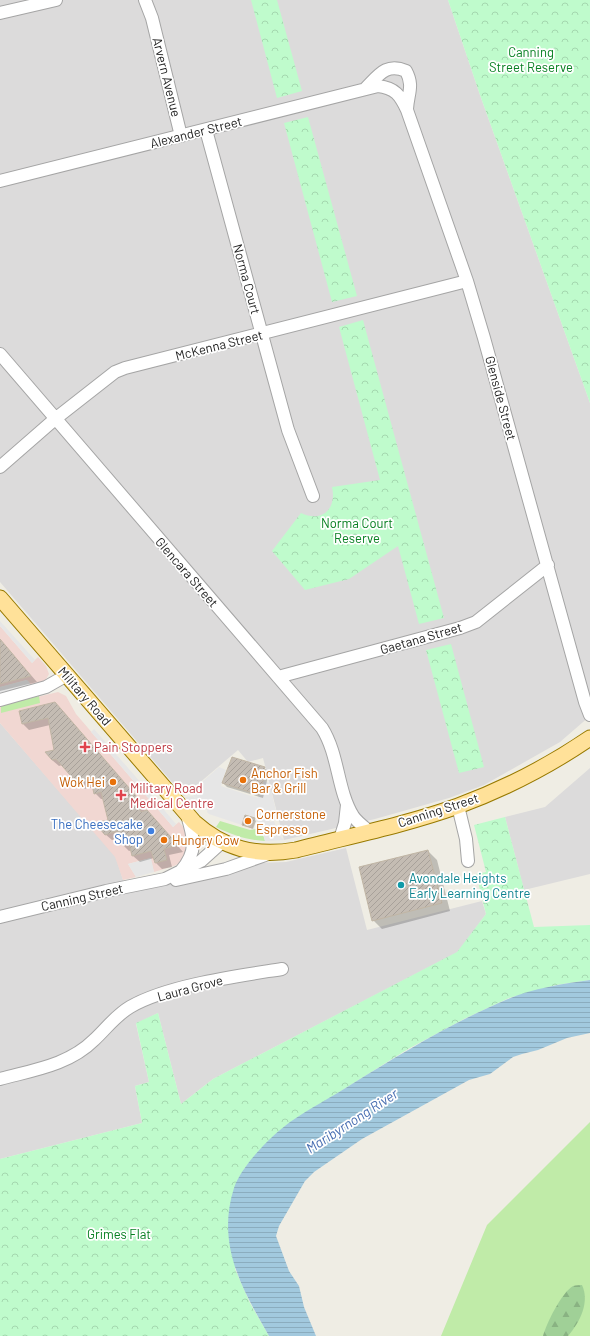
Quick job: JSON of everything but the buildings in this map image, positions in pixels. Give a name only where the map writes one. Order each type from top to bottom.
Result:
[{"type":"main road","name":"Military Road","points":[[0,598],[187,815],[207,834],[222,842]]},
{"type":"main road","name":"Canning Street","points":[[222,842],[251,851],[275,853],[296,850],[412,821],[458,806],[527,776],[570,752],[590,738]]},
{"type":"street","points":[[0,14],[56,0]]},
{"type":"street","name":"Arvern Avenue","points":[[145,0],[152,18],[181,136]]},
{"type":"street","name":"Arvern Avenue","points":[[150,0],[152,18]]},
{"type":"street","points":[[365,90],[383,71],[391,67],[406,71],[412,87],[408,96],[407,110]]},
{"type":"street","name":"Alexander Street","points":[[0,181],[378,86],[392,89]]},
{"type":"street","name":"Glenside Street","points":[[392,89],[400,95],[407,110],[467,281],[548,565],[585,702],[590,715]]},
{"type":"street","name":"Norma Court","points":[[206,130],[288,430],[313,496]]},
{"type":"street","name":"McKenna Street","points":[[0,467],[56,419],[115,372],[125,368],[467,281]]},
{"type":"street","name":"Glencara Street","points":[[0,354],[322,728],[335,756],[347,805],[354,818],[369,832]]},
{"type":"street","name":"Gaetana Street","points":[[278,676],[460,628],[476,622],[548,565]]},
{"type":"street","points":[[0,700],[46,688],[67,675]]},
{"type":"street","name":"Glencara Street","points":[[340,839],[346,823],[347,805]]},
{"type":"street","points":[[458,806],[466,839],[468,861]]},
{"type":"street","points":[[179,873],[191,856],[194,846],[187,815]]},
{"type":"street","name":"Canning Street","points":[[0,917],[106,891],[165,879],[201,861],[222,842]]},
{"type":"street","name":"Canning Street","points":[[165,879],[177,880],[226,869],[275,853]]},
{"type":"street","name":"Laura Grove","points":[[0,1079],[57,1064],[77,1053],[94,1040],[112,1020],[130,1007],[169,992],[235,976],[282,969]]},
{"type":"shaded area","points":[[0,0],[448,0],[480,95],[590,403],[590,716],[560,742],[484,785],[449,798],[375,819],[284,840],[263,758],[248,762],[238,750],[184,796],[0,582]]},
{"type":"shaded area","points":[[0,621],[35,660],[32,663],[0,626]]},
{"type":"shaded area","points":[[0,626],[32,663],[38,657],[46,666],[49,674],[45,681],[31,686],[26,680],[0,687]]},
{"type":"shaded area","points":[[27,680],[31,686],[0,694],[0,687]]},
{"type":"shaded area","points":[[58,692],[66,696],[76,714],[173,827],[179,822],[184,828],[187,833],[189,849],[180,863],[154,872],[150,858],[128,864],[136,877],[123,880],[115,857],[0,723],[0,706]]},
{"type":"shaded area","points":[[0,723],[116,857],[127,893],[228,872],[256,863],[286,862],[346,848],[367,930],[482,901],[486,914],[458,952],[213,1079],[181,1104],[158,1013],[136,1024],[149,1082],[135,1086],[142,1123],[0,1159]]},
{"type":"shaded area","points":[[94,729],[176,824],[173,827],[91,732]]},
{"type":"shaded area","points":[[219,767],[226,770],[221,786],[248,795],[258,798],[263,781],[269,783],[278,818],[270,820],[270,822],[274,821],[279,835],[284,840],[265,841],[261,828],[255,818],[245,815],[242,825],[209,814],[207,812],[209,804],[203,807],[195,808],[185,797],[193,796],[196,799],[191,792],[198,785],[204,792],[202,782]]},
{"type":"shaded area","points":[[590,768],[590,874],[524,890],[505,817],[545,807]]},
{"type":"shaded area","points":[[151,858],[154,872],[136,877],[128,864]]},
{"type":"green space","points":[[251,0],[277,0],[302,91],[277,98]]},
{"type":"green space","name":"Canning Street Reserve","points":[[448,0],[590,0],[590,403],[480,95]]},
{"type":"green space","points":[[308,117],[357,296],[332,302],[284,123]]},
{"type":"green space","name":"Norma Court Reserve","points":[[363,320],[444,618],[419,624],[398,546],[349,579],[305,590],[272,551],[301,513],[309,516],[321,515],[330,508],[333,495],[332,487],[380,480],[339,327]]},
{"type":"green space","points":[[451,644],[484,767],[459,773],[426,650]]},
{"type":"green space","points":[[39,696],[40,703],[1,713],[1,706]]},
{"type":"green space","name":"Grimes Flat","points":[[505,817],[534,927],[590,925],[590,980],[556,985],[509,998],[464,1019],[408,1049],[290,1123],[263,1147],[244,1169],[235,1269],[250,1303],[269,1336],[0,1336],[0,1159],[142,1123],[135,1086],[149,1082],[136,1023],[158,1013],[181,1104],[213,1079],[457,952],[486,914],[476,874],[486,872],[474,825]]},
{"type":"green space","points":[[220,821],[250,830],[261,828],[265,841],[234,835],[222,830],[216,827]]},
{"type":"green space","points":[[590,1122],[590,1336],[441,1336],[487,1225]]},
{"type":"green space","points":[[582,1285],[585,1298],[584,1305],[580,1318],[568,1336],[543,1336],[547,1324],[559,1301],[573,1286]]},
{"type":"water","name":"Maribyrnong River","points":[[590,980],[590,1033],[567,1038],[538,1050],[513,1057],[490,1074],[469,1080],[362,1139],[314,1172],[305,1181],[279,1226],[276,1236],[289,1271],[299,1286],[304,1307],[316,1336],[269,1336],[241,1283],[230,1247],[228,1228],[229,1209],[234,1188],[243,1170],[258,1152],[274,1135],[290,1122],[428,1038],[467,1018],[518,995],[548,987]]},
{"type":"place","name":"Pain Stoppers","points":[[85,747]]},
{"type":"place","name":"Anchor Fish Bar & Grill","points":[[243,780]]},
{"type":"place","name":"Wok Hei","points":[[113,782]]},
{"type":"place","name":"Military Road Medical Centre","points":[[121,795]]},
{"type":"place","name":"Cornerstone Espresso","points":[[248,821]]},
{"type":"place","name":"The Cheesecake Shop","points":[[151,831]]},
{"type":"place","name":"Hungry Cow","points":[[164,840]]},
{"type":"place","name":"Avondale Heights Early Learning Centre","points":[[401,885]]}]
